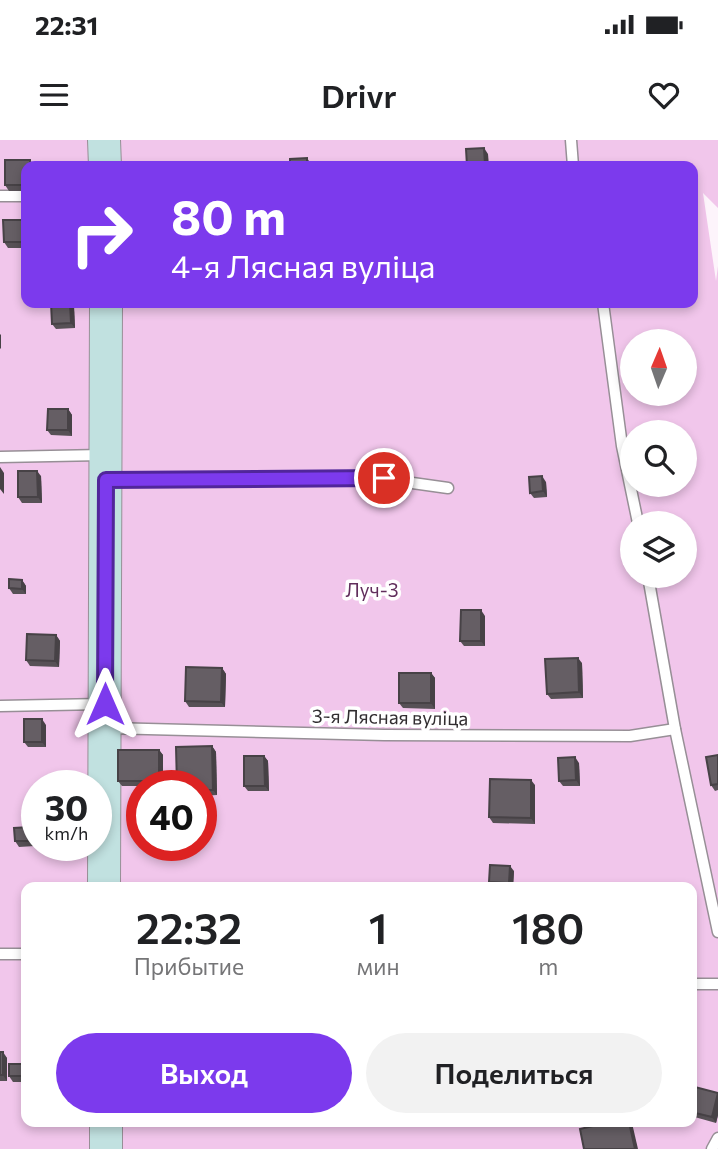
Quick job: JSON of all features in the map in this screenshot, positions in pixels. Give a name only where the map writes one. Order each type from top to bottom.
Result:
[{"type":"street","points":[[104,140],[105,161]]},
{"type":"street","points":[[104,882],[106,308]]},
{"type":"street","points":[[106,1127],[106,1149]]},
{"type":"lane","points":[[571,140],[573,161]]},
{"type":"lane","points":[[0,196],[21,196]]},
{"type":"lane","points":[[604,308],[622,446],[636,511]]},
{"type":"lane","points":[[0,457],[106,467],[384,478],[449,488]]},
{"type":"lane","points":[[650,588],[675,729],[718,932]]},
{"type":"lane","name":"3-я Лясная вуліца","points":[[0,706],[384,735],[616,736],[675,729]]},
{"type":"lane","points":[[0,954],[21,954]]},
{"type":"lane","points":[[697,984],[718,984]]},
{"type":"lane","points":[[712,1149],[718,1138]]},
{"type":"green space","name":"Луч-3","points":[[0,140],[718,140],[718,208],[703,193],[716,281],[718,266],[718,1149],[0,1149]]},
{"type":"building","points":[[484,148],[485,161],[467,161],[466,149]]},
{"type":"building","points":[[307,158],[307,161],[290,161]]},
{"type":"building","points":[[5,160],[30,160],[21,161],[21,185],[5,185]]},
{"type":"building","points":[[3,220],[21,220],[21,242],[4,242]]},
{"type":"building","points":[[51,308],[70,308],[71,323],[52,324]]},
{"type":"building","points":[[48,409],[68,409],[68,430],[47,430]]},
{"type":"building","points":[[18,471],[37,471],[38,497],[18,497]]},
{"type":"building","points":[[542,476],[543,491],[530,493],[529,477]]},
{"type":"building","points":[[9,579],[22,580],[22,589],[9,588]]},
{"type":"building","points":[[461,610],[481,610],[481,641],[460,641]]},
{"type":"building","points":[[27,634],[56,635],[55,661],[26,660]]},
{"type":"building","points":[[578,658],[579,692],[547,694],[545,659]]},
{"type":"building","points":[[186,667],[222,668],[221,702],[185,701]]},
{"type":"building","points":[[399,673],[431,673],[431,703],[399,703]]},
{"type":"building","points":[[24,719],[42,719],[42,742],[24,742]]},
{"type":"building","points":[[212,746],[213,770],[177,770],[176,747]]},
{"type":"building","points":[[118,750],[159,750],[159,770],[126,770],[126,781],[118,781]]},
{"type":"building","points":[[718,755],[718,784],[711,785],[706,757]]},
{"type":"building","points":[[244,756],[264,756],[265,786],[244,786]]},
{"type":"building","points":[[575,757],[576,780],[559,781],[558,758]]},
{"type":"building","points":[[490,779],[531,780],[531,818],[489,817]]},
{"type":"building","points":[[14,828],[21,828],[21,841],[15,841]]},
{"type":"building","points":[[490,865],[510,866],[509,882],[489,882]]},
{"type":"building","points":[[0,1052],[3,1052],[3,1075],[0,1075]]},
{"type":"building","points":[[9,1064],[21,1064],[21,1076],[9,1076]]},
{"type":"building","points":[[697,1088],[718,1093],[712,1117],[697,1113]]},
{"type":"building","points":[[630,1127],[635,1149],[584,1149],[580,1129]]},
{"type":"route","points":[[105,704],[106,480],[384,478]]}]
